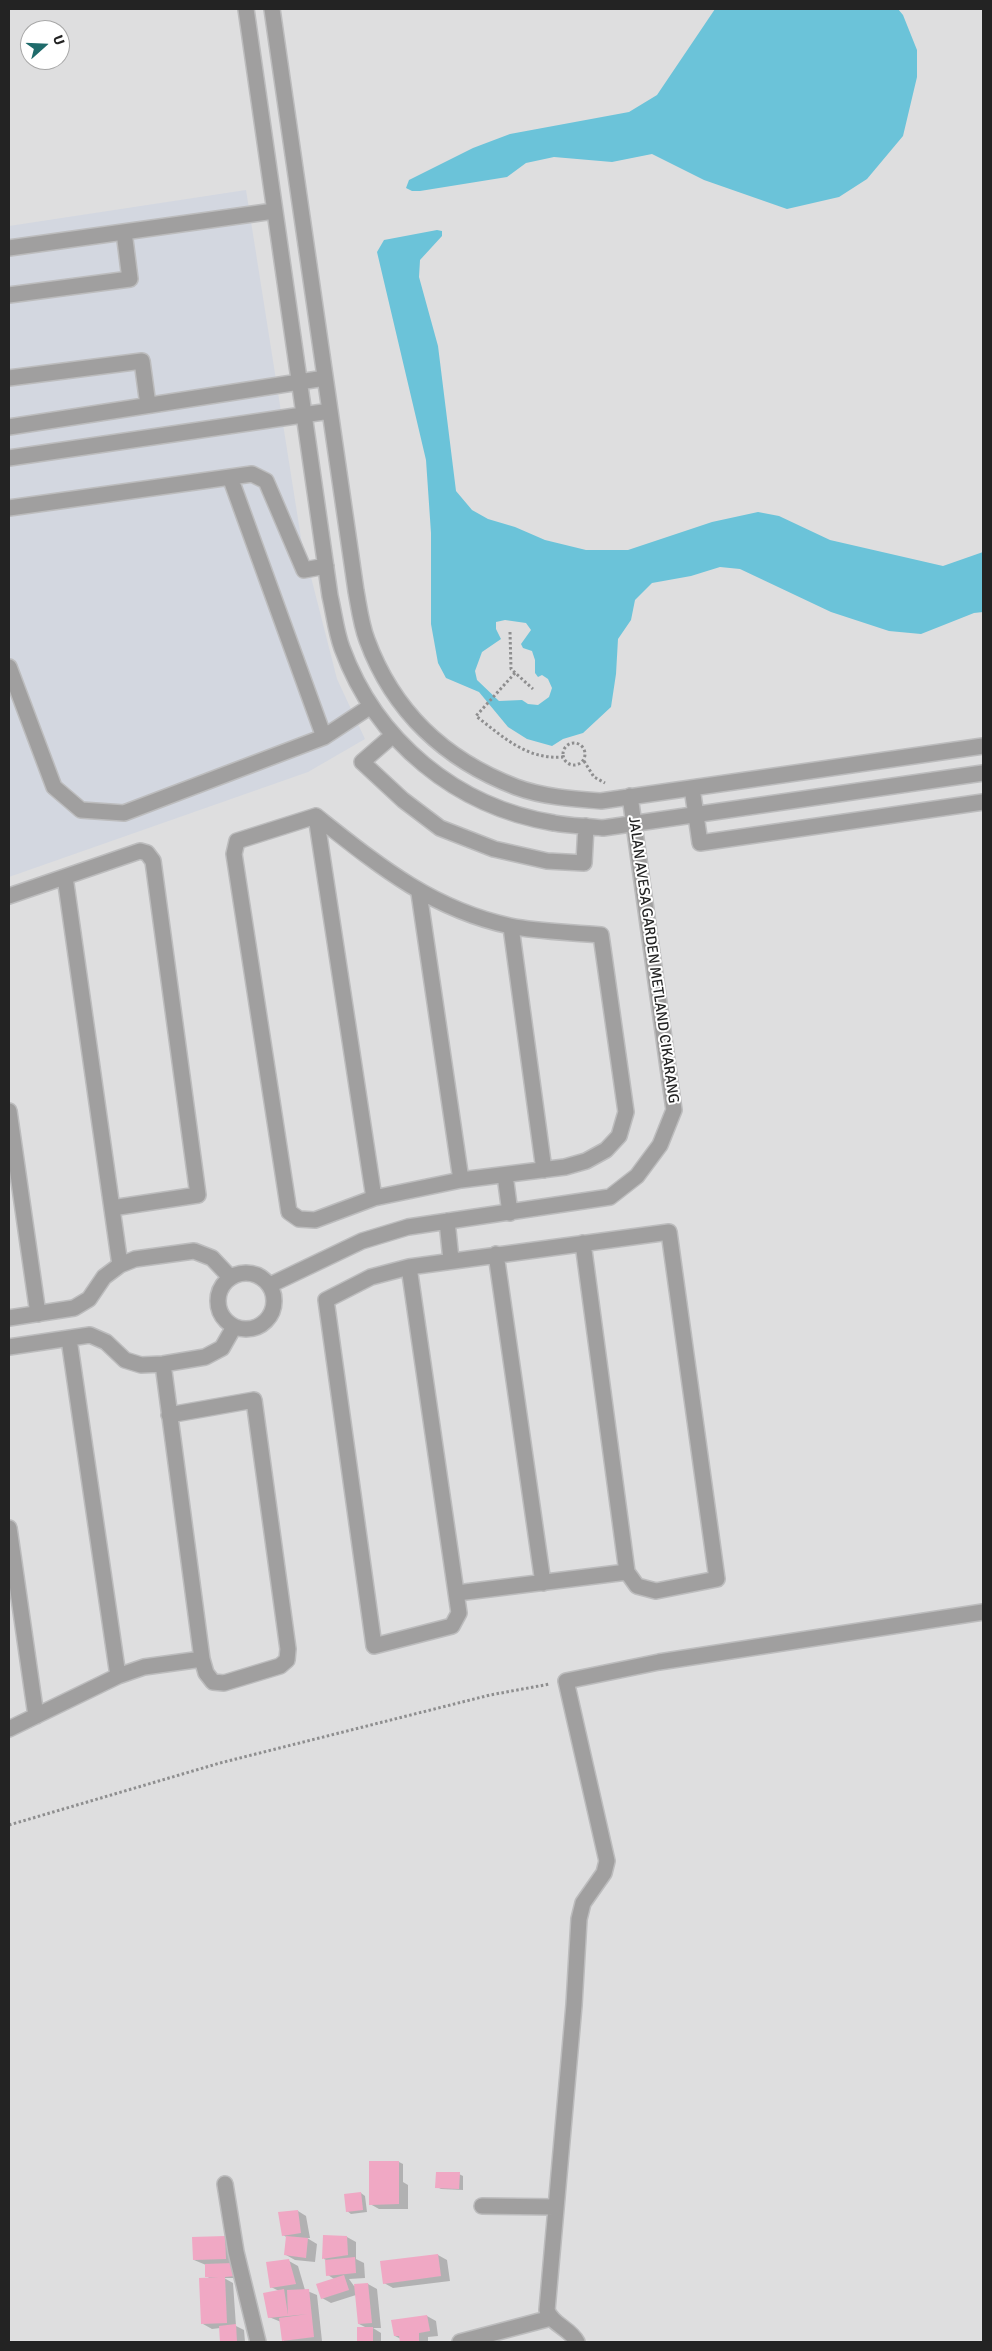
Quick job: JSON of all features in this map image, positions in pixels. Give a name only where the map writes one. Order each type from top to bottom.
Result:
[{"type":"street","points":[[246,9],[303,414],[326,566],[342,647],[362,693],[392,736],[430,770],[469,794],[508,812],[554,823],[603,828],[983,773]]},
{"type":"street","points":[[272,9],[356,592],[366,639],[385,680],[411,718],[445,749],[481,771],[516,787],[558,797],[593,800],[692,788],[983,746]]},
{"type":"street","points":[[9,248],[274,211]]},
{"type":"street","points":[[9,295],[130,279],[124,232]]},
{"type":"street","points":[[9,378],[142,361],[148,405]]},
{"type":"street","points":[[9,427],[325,378]]},
{"type":"street","points":[[9,458],[330,410]]},
{"type":"street","points":[[9,508],[252,474],[266,481],[304,570],[326,566]]},
{"type":"street","points":[[230,477],[324,737]]},
{"type":"street","points":[[9,667],[54,787],[81,810],[124,813],[324,737],[371,706]]},
{"type":"street","points":[[392,736],[362,762],[402,800],[440,828],[503,851],[546,861],[584,863],[586,826]]},
{"type":"street","points":[[692,788],[700,843],[983,802]]},
{"type":"street","name":"JALAN AVESA GARDEN METLAND CIKARANG","points":[[270,1285],[362,1241],[408,1227],[610,1198],[637,1176],[660,1145],[674,1110],[630,796]]},
{"type":"street","points":[[316,816],[377,864],[419,893],[468,915],[511,927],[601,935],[626,1112],[619,1136],[606,1150],[586,1161],[544,1170],[461,1180],[374,1198],[316,1220],[299,1219],[289,1212],[234,854],[237,841],[316,816]]},
{"type":"street","points":[[316,816],[374,1198]]},
{"type":"street","points":[[9,896],[140,850],[147,853],[153,861],[198,1195],[112,1208]]},
{"type":"street","points":[[65,876],[120,1264]]},
{"type":"street","points":[[419,893],[461,1180]]},
{"type":"street","points":[[511,927],[544,1170]]},
{"type":"street","points":[[9,1111],[38,1314]]},
{"type":"street","points":[[505,1176],[510,1213]]},
{"type":"street","points":[[447,1221],[452,1260]]},
{"type":"street","points":[[409,1267],[459,1613],[452,1626],[374,1646],[326,1300],[371,1277],[409,1267],[496,1254],[669,1232],[717,1579],[656,1591],[637,1586],[627,1572],[583,1243]]},
{"type":"street","points":[[9,1318],[74,1308],[90,1299],[104,1277],[120,1264],[135,1259],[194,1251],[212,1258],[230,1277]]},
{"type":"street","points":[[496,1254],[543,1583]]},
{"type":"street","points":[[244,1272],[259,1275],[270,1285],[275,1299],[272,1314],[262,1325],[248,1330],[234,1327],[222,1317],[217,1303],[220,1288],[230,1277],[244,1272]]},
{"type":"street","points":[[9,1347],[90,1336],[106,1342],[125,1360],[141,1365],[163,1364],[205,1357],[222,1348],[234,1327]]},
{"type":"street","points":[[69,1339],[118,1676]]},
{"type":"street","points":[[163,1364],[202,1659],[206,1673],[213,1682],[224,1683],[280,1666],[287,1660],[288,1649],[254,1400],[170,1415]]},
{"type":"street","points":[[9,1528],[36,1716]]},
{"type":"street","points":[[457,1593],[627,1572]]},
{"type":"street","points":[[577,2342],[573,2334],[551,2318],[547,2310],[554,2207],[574,2005],[580,1910],[604,1873],[607,1861],[566,1681],[650,1664],[983,1612]]},
{"type":"street","points":[[9,1729],[118,1676],[144,1667],[202,1659]]},
{"type":"street","points":[[225,2184],[236,2252],[258,2342]]},
{"type":"street","points":[[482,2206],[554,2207]]},
{"type":"street","points":[[460,2342],[551,2318]]},
{"type":"path","points":[[510,632],[511,669],[533,689]]},
{"type":"path","points":[[515,673],[476,716],[511,745],[533,754],[564,758]]},
{"type":"path","points":[[576,742],[583,746],[586,753],[584,760],[579,765],[573,766],[567,763],[564,758],[564,750],[569,744],[576,742]]},
{"type":"path","points":[[584,760],[594,777],[604,783],[612,782]]},
{"type":"path","points":[[9,1825],[220,1763],[490,1695],[566,1681]]},
{"type":"shaded area","points":[[246,190],[301,538],[337,679],[365,739],[308,772],[9,877],[9,226]]},
{"type":"water","points":[[715,9],[898,9],[903,15],[917,50],[917,77],[903,136],[867,179],[839,197],[787,209],[704,180],[652,154],[612,162],[554,157],[526,163],[507,177],[420,191],[412,191],[406,188],[409,180],[473,148],[510,134],[629,112],[657,95]]},
{"type":"water","points":[[437,230],[442,231],[442,236],[420,260],[419,277],[438,346],[456,491],[472,510],[488,519],[515,527],[545,540],[586,550],[628,550],[712,522],[758,512],[779,516],[830,540],[943,566],[983,552],[983,612],[974,613],[921,634],[889,631],[831,612],[740,569],[720,567],[691,576],[652,583],[635,600],[631,620],[618,639],[616,674],[611,707],[583,733],[563,739],[552,746],[527,739],[508,727],[479,692],[446,678],[438,663],[431,624],[431,533],[426,460],[377,252],[384,240]],"holes":[[[505,620],[526,623],[531,630],[521,644],[523,648],[532,651],[535,660],[535,673],[538,677],[542,675],[548,679],[552,688],[549,697],[538,705],[528,704],[522,700],[499,701],[477,680],[475,671],[482,652],[501,639],[496,629],[496,622]]]},
{"type":"building","points":[[369,2161],[399,2161],[399,2204],[369,2205]]},
{"type":"building","points":[[436,2172],[460,2172],[459,2189],[435,2188]]},
{"type":"building","points":[[361,2192],[363,2210],[346,2212],[344,2194]]},
{"type":"building","points":[[298,2210],[301,2233],[282,2236],[278,2212]]},
{"type":"building","points":[[323,2235],[347,2236],[348,2255],[322,2259]]},
{"type":"building","points":[[225,2236],[226,2259],[193,2260],[192,2237]]},
{"type":"building","points":[[286,2236],[308,2238],[306,2258],[284,2255]]},
{"type":"building","points":[[438,2254],[441,2276],[383,2284],[380,2261]]},
{"type":"building","points":[[355,2257],[356,2273],[326,2276],[325,2260]]},
{"type":"building","points":[[289,2259],[296,2284],[270,2288],[266,2262]]},
{"type":"building","points":[[234,2263],[235,2276],[225,2277],[227,2323],[201,2324],[199,2278],[219,2277],[205,2277],[205,2264]]},
{"type":"building","points":[[344,2275],[349,2290],[321,2299],[316,2284]]},
{"type":"building","points":[[368,2283],[372,2323],[358,2324],[354,2284]]},
{"type":"building","points":[[284,2289],[288,2315],[287,2290],[309,2289],[314,2337],[282,2341],[279,2318],[308,2314],[268,2318],[263,2293]]},
{"type":"building","points":[[427,2315],[430,2331],[419,2333],[419,2342],[400,2342],[399,2336],[394,2336],[391,2320]]},
{"type":"building","points":[[236,2324],[237,2342],[220,2342],[219,2326]]},
{"type":"building","points":[[357,2327],[373,2327],[373,2342],[357,2342]]}]
